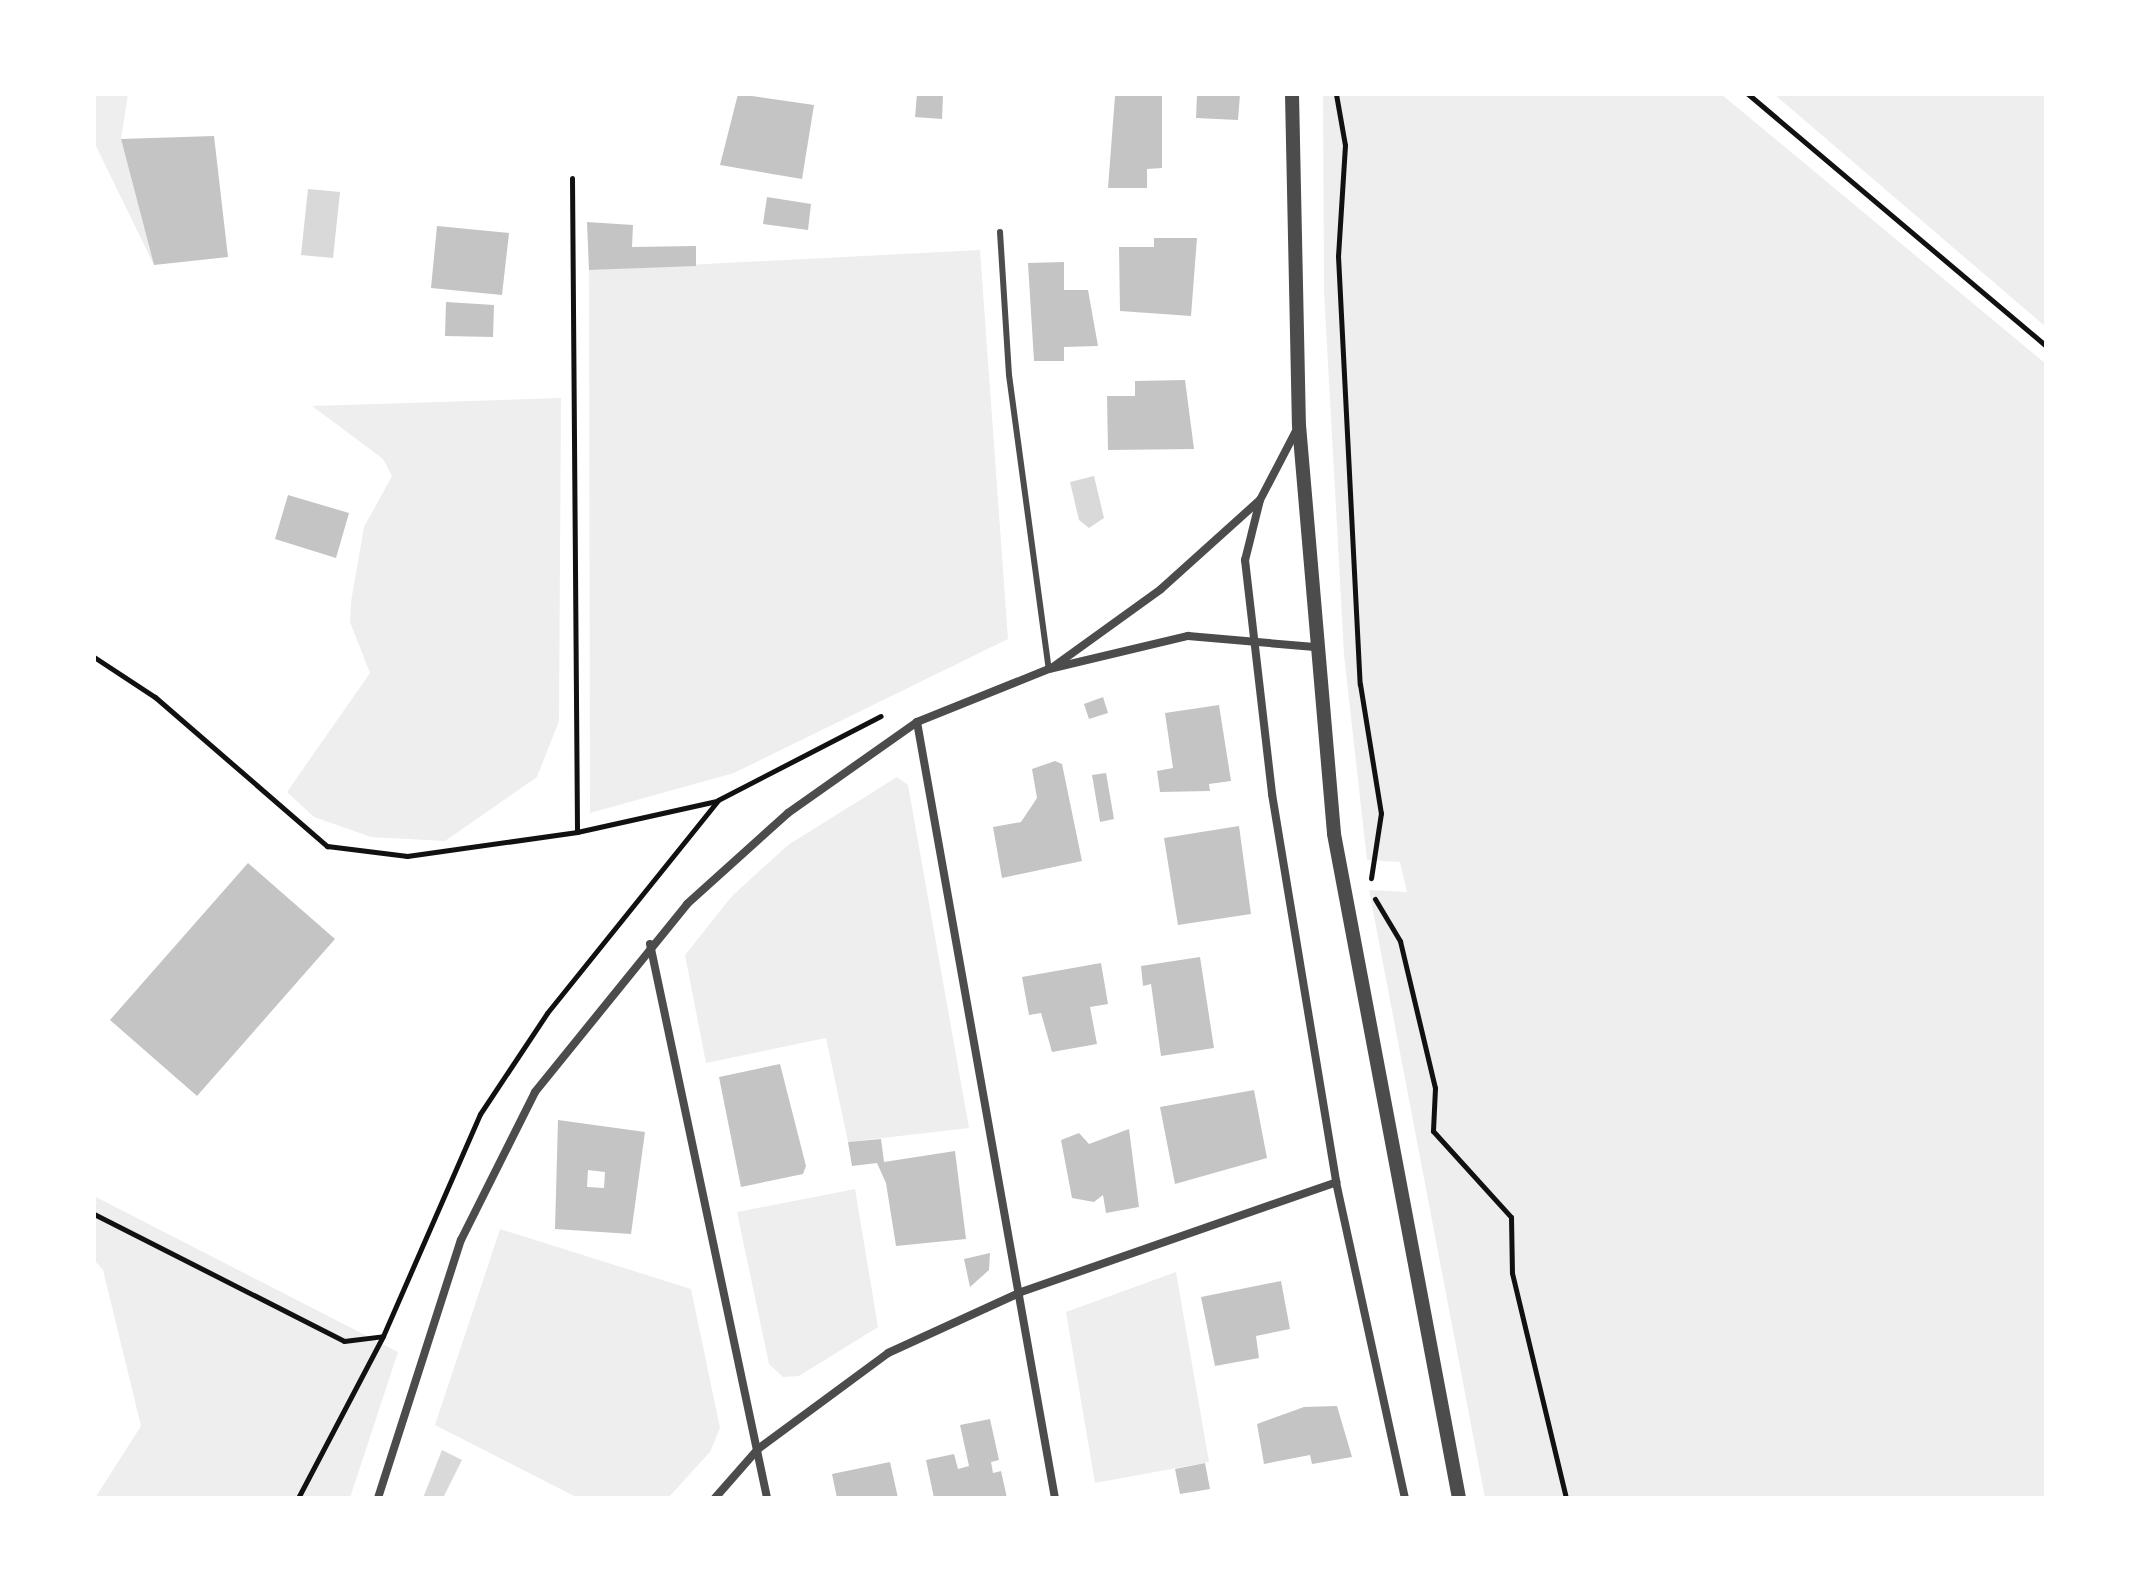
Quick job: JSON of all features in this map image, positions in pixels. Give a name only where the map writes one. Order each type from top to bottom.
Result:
[{"type":"street","points":[[1292,94],[1299,425],[1315,647],[1334,834],[1459,1498]]},
{"type":"street","points":[[1299,425],[1260,500],[1245,560],[1272,794],[1336,1182],[1405,1498]]},
{"type":"street","points":[[1049,669],[1161,589],[1260,500]]},
{"type":"street","points":[[378,1498],[461,1240],[535,1092],[650,944],[788,813],[917,722],[1049,669],[1188,636],[1254,638],[1315,647]]},
{"type":"street","points":[[917,722],[1021,1292],[1055,1498]]},
{"type":"street","points":[[650,944],[767,1498]]},
{"type":"street","points":[[715,1498],[758,1449],[888,1353],[1021,1292],[1336,1182]]},
{"type":"lane","points":[[1000,232],[1009,375],[1049,669]]},
{"type":"path","points":[[1336,94],[1345,145],[1338,256],[1360,684],[1381,813],[1369,890],[1400,941],[1435,1088],[1433,1131],[1511,1217],[1512,1273],[1566,1498]]},
{"type":"path","points":[[1748,94],[2046,346]]},
{"type":"path","points":[[572,178],[577,832]]},
{"type":"path","points":[[94,657],[155,697],[327,846],[407,856],[577,832],[718,800]]},
{"type":"path","points":[[94,1214],[344,1341],[383,1336]]},
{"type":"shaded area","points":[[94,94],[128,94],[121,139],[154,265],[94,142]]},
{"type":"shaded area","points":[[1323,94],[1721,94],[2046,364],[2046,1498],[1485,1498],[1369,890],[1407,892],[1400,862],[1367,860],[1344,655],[1324,291]]},
{"type":"shaded area","points":[[1774,94],[2046,94],[2046,327]]},
{"type":"shaded area","points":[[308,189],[340,192],[333,258],[301,255]]},
{"type":"shaded area","points":[[980,250],[1008,639],[734,773],[590,813],[589,270]]},
{"type":"shaded area","points":[[561,398],[559,721],[537,777],[445,841],[371,837],[314,817],[287,792],[370,673],[350,622],[351,602],[364,527],[392,476],[383,459],[312,406]]},
{"type":"shaded area","points":[[1094,476],[1104,518],[1089,528],[1079,520],[1070,482]]},
{"type":"shaded area","points":[[897,777],[908,785],[969,1128],[848,1142],[826,1038],[706,1063],[685,955],[732,896],[788,845]]},
{"type":"shaded area","points":[[855,1189],[878,1327],[799,1376],[783,1377],[769,1364],[737,1212]]},
{"type":"shaded area","points":[[94,1196],[398,1352],[350,1498],[95,1498],[141,1426],[103,1270],[94,1260]]},
{"type":"shaded area","points":[[500,1229],[691,1289],[720,1428],[710,1452],[668,1498],[578,1498],[435,1425]]},
{"type":"shaded area","points":[[1176,1272],[1209,1462],[1095,1483],[1066,1312]]},
{"type":"shaded area","points":[[442,1450],[462,1460],[443,1498],[423,1498]]},
{"type":"building","points":[[738,94],[814,105],[802,179],[720,165]]},
{"type":"building","points":[[917,94],[943,95],[942,119],[915,117]]},
{"type":"building","points":[[1197,94],[1240,94],[1238,120],[1196,118]]},
{"type":"building","points":[[1115,96],[1162,96],[1162,168],[1147,169],[1147,188],[1108,188]]},
{"type":"building","points":[[214,136],[228,257],[154,265],[121,139]]},
{"type":"building","points":[[767,197],[811,204],[808,230],[763,224]]},
{"type":"building","points":[[587,222],[633,225],[632,247],[696,246],[696,266],[589,270]]},
{"type":"building","points":[[437,226],[509,233],[502,295],[431,288]]},
{"type":"building","points":[[1154,238],[1197,238],[1191,316],[1120,311],[1119,247],[1154,247]]},
{"type":"building","points":[[1064,262],[1064,290],[1088,290],[1098,346],[1064,347],[1064,361],[1034,361],[1028,263]]},
{"type":"building","points":[[446,302],[494,305],[493,337],[445,336]]},
{"type":"building","points":[[1185,380],[1194,449],[1108,450],[1107,396],[1135,396],[1135,381]]},
{"type":"building","points":[[288,495],[349,513],[336,558],[275,539]]},
{"type":"building","points":[[1103,697],[1108,713],[1089,719],[1084,704]]},
{"type":"building","points":[[1219,705],[1231,781],[1209,784],[1210,791],[1160,792],[1157,771],[1173,768],[1165,713]]},
{"type":"building","points":[[1055,761],[1062,764],[1082,861],[1002,878],[993,827],[1021,822],[1037,798],[1032,769]]},
{"type":"building","points":[[1106,773],[1114,819],[1100,822],[1092,775]]},
{"type":"building","points":[[1239,826],[1251,914],[1178,925],[1164,838]]},
{"type":"building","points":[[248,863],[335,939],[197,1096],[110,1020]]},
{"type":"building","points":[[1200,957],[1214,1048],[1161,1056],[1151,984],[1143,986],[1141,966]]},
{"type":"building","points":[[1101,963],[1108,1004],[1090,1007],[1097,1044],[1052,1052],[1041,1013],[1029,1015],[1022,977]]},
{"type":"building","points":[[780,1064],[806,1166],[803,1174],[741,1187],[719,1077]]},
{"type":"building","points":[[1254,1090],[1267,1158],[1175,1184],[1160,1107]]},
{"type":"building","points":[[558,1120],[645,1132],[631,1234],[555,1229]],"holes":[[[588,1170],[605,1172],[604,1188],[587,1187]]]},
{"type":"building","points":[[1129,1129],[1139,1207],[1106,1213],[1103,1195],[1094,1202],[1072,1198],[1061,1140],[1079,1133],[1089,1144]]},
{"type":"building","points":[[881,1139],[884,1162],[955,1151],[966,1239],[896,1246],[886,1183],[877,1163],[852,1166],[848,1142]]},
{"type":"building","points":[[990,1253],[989,1270],[970,1287],[964,1259]]},
{"type":"building","points":[[1281,1281],[1290,1329],[1256,1336],[1259,1358],[1215,1366],[1201,1297]]},
{"type":"building","points":[[1337,1406],[1352,1457],[1312,1464],[1310,1455],[1264,1464],[1257,1424],[1304,1407]]},
{"type":"building","points":[[990,1419],[999,1460],[991,1462],[993,1473],[1001,1471],[1007,1498],[934,1498],[926,1460],[954,1454],[958,1469],[969,1466],[960,1425]]},
{"type":"building","points":[[890,1462],[898,1498],[837,1498],[832,1474]]},
{"type":"building","points":[[1205,1463],[1210,1489],[1180,1494],[1175,1469]]}]
